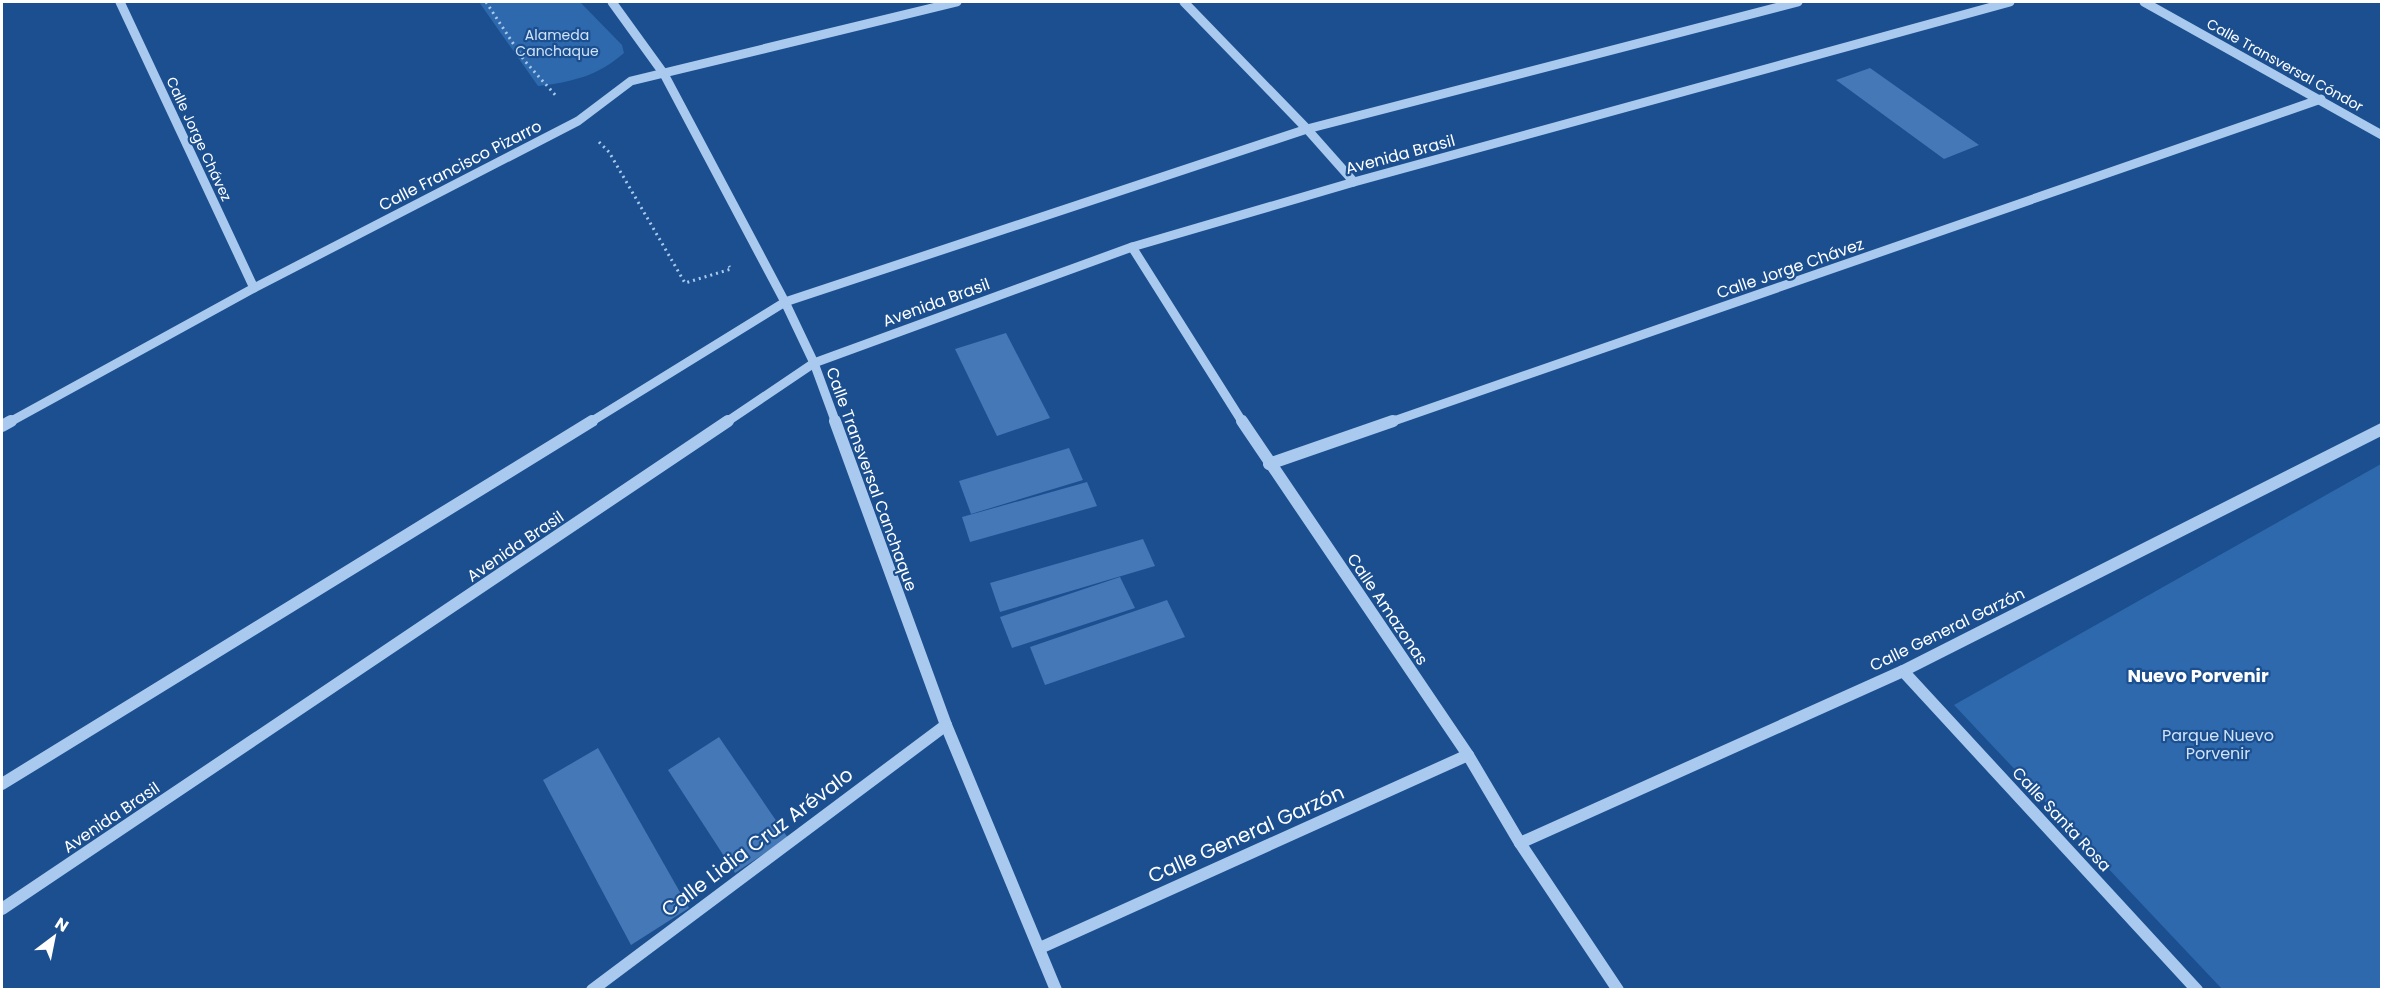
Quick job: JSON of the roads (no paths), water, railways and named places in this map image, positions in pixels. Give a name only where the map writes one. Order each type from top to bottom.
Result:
[{"type":"street","name":"Calle Jorge Chávez","points":[[120,2],[254,288]]},
{"type":"street","name":"Calle Transversal Canchaque","points":[[612,2],[664,74],[785,302],[814,363],[946,725],[1056,990]]},
{"type":"street","name":"Calle Francisco Pizarro","points":[[2,426],[254,288],[578,121],[631,81],[957,2]]},
{"type":"street","points":[[1184,2],[1307,129],[1354,182]]},
{"type":"street","points":[[2,784],[785,302],[1307,129],[1798,2]]},
{"type":"street","name":"Avenida Brasil","points":[[2,909],[814,363],[1132,247],[1354,182],[2010,2]]},
{"type":"street","name":"Calle Transversal Cóndor","points":[[2144,2],[2382,135]]},
{"type":"street","name":"Calle Jorge Chávez","points":[[1269,464],[2321,99]]},
{"type":"street","points":[[2371,129],[2382,125]]},
{"type":"street","name":"Calle Amazonas","points":[[1132,247],[1269,464],[1468,755],[1520,843],[1618,990]]},
{"type":"street","name":"Calle General Garzón","points":[[1520,843],[1903,671],[2382,429]]},
{"type":"street","name":"Calle Santa Rosa","points":[[1903,671],[2197,990]]},
{"type":"street","name":"Calle Lidia Cruz Arévalo","points":[[592,990],[946,725]]},
{"type":"street","name":"Calle General Garzón","points":[[1040,948],[1468,755]]},
{"type":"district","name":"Nuevo Porvenir","points":[[2198,676]]},
{"type":"park label","name":"Alameda Canchaque","points":[[557,44]]},
{"type":"park label","name":"Parque Nuevo Porvenir","points":[[2218,744]]}]
